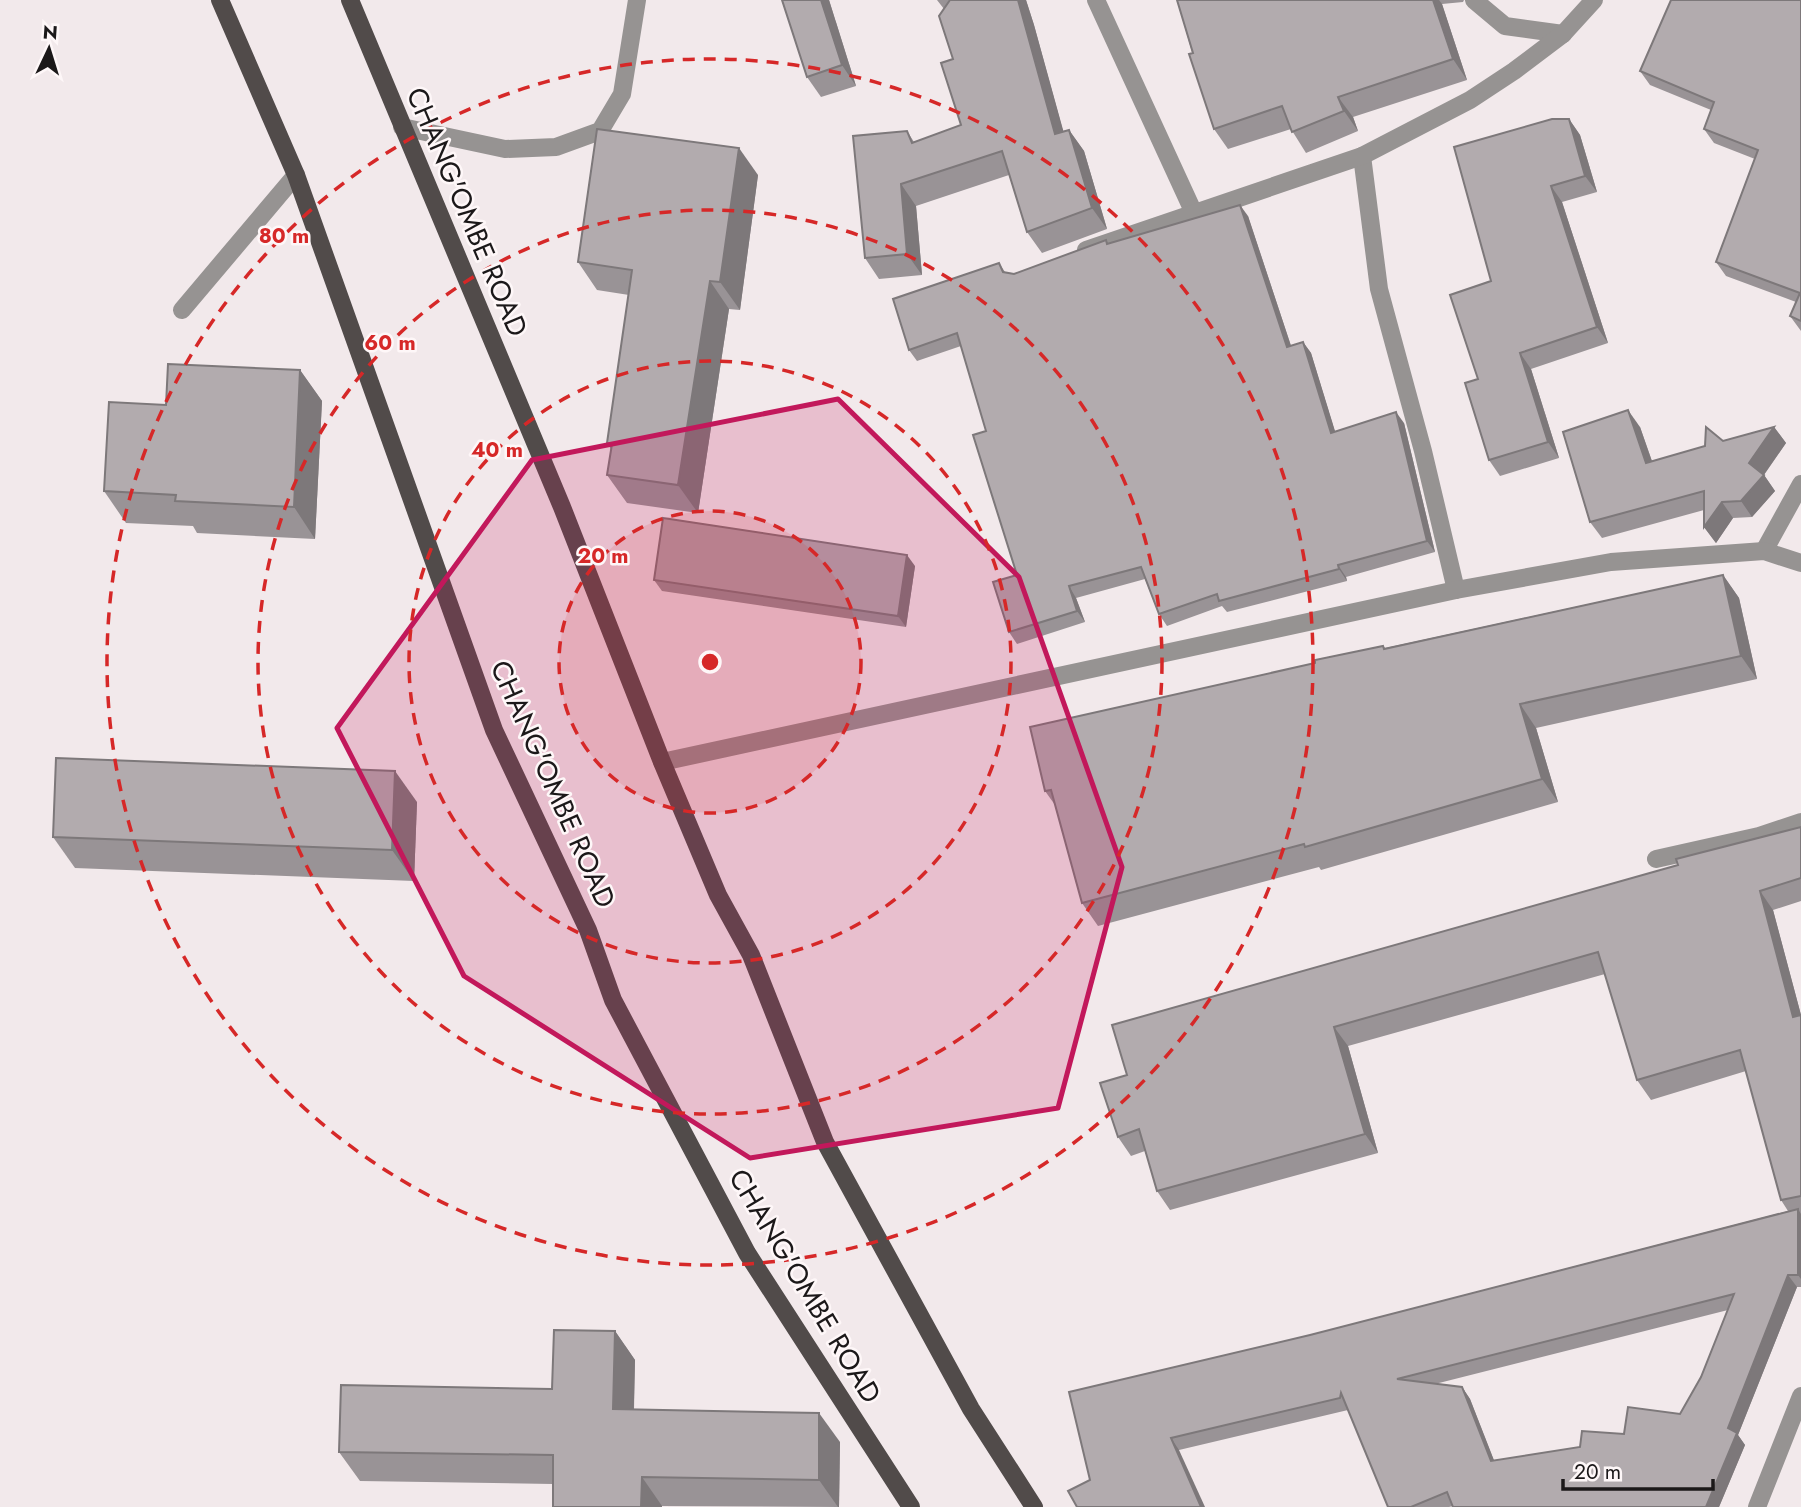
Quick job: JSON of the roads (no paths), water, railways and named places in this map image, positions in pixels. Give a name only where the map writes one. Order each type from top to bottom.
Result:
[{"type":"main road","name":"CHANG'OMBE ROAD","points":[[220,0],[296,175],[494,730],[588,930],[613,1000],[747,1253],[911,1507]]},
{"type":"main road","name":"CHANG'OMBE ROAD","points":[[350,0],[562,507],[662,762],[718,895],[751,955],[825,1142],[971,1409],[1034,1507]]},
{"type":"street","points":[[402,127],[505,149],[556,147],[600,131],[622,94],[637,0]]},
{"type":"street","points":[[1096,0],[1193,211]]},
{"type":"street","points":[[1474,0],[1505,26],[1563,34]]},
{"type":"street","points":[[1068,256],[1193,211],[1362,156],[1470,100],[1563,34],[1594,0]]},
{"type":"street","points":[[1362,156],[1379,289],[1423,452],[1456,590]]},
{"type":"street","points":[[182,310],[296,175]]},
{"type":"street","points":[[1764,551],[1801,484]]},
{"type":"street","points":[[662,762],[1456,590],[1611,562],[1764,551],[1801,563]]},
{"type":"street","points":[[1656,859],[1771,832],[1801,822]]},
{"type":"street","points":[[1757,1507],[1801,1396]]}]
